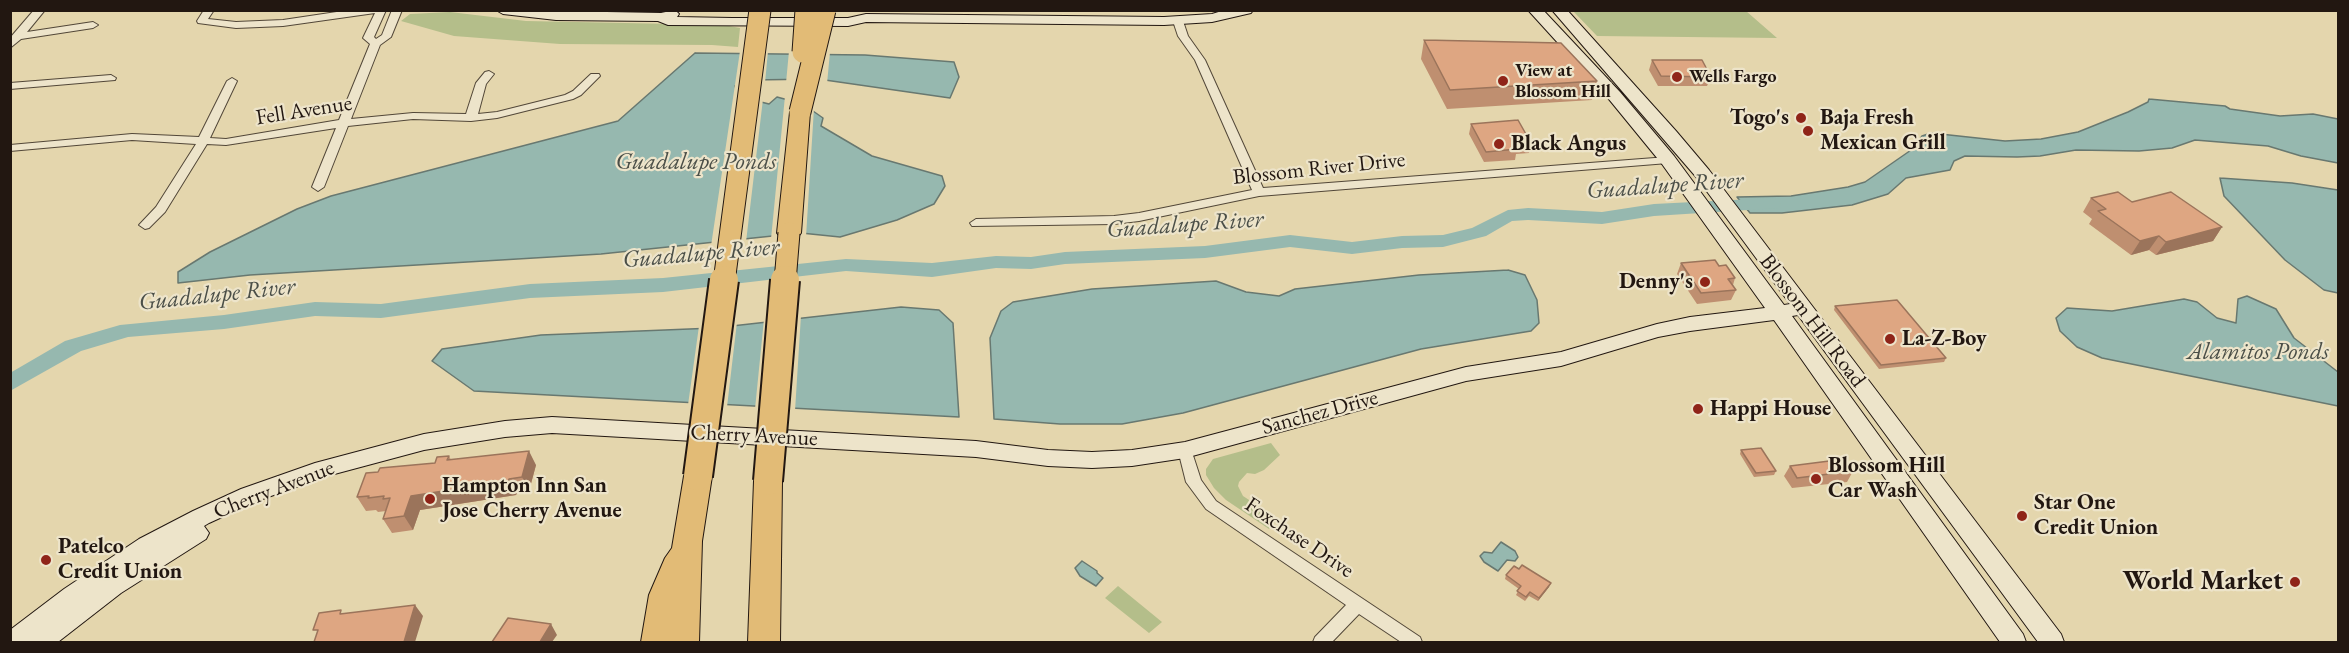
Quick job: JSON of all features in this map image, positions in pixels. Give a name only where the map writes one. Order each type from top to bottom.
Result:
[{"type":"highway","points":[[683,642],[687,541],[698,476],[760,10]]},
{"type":"highway","points":[[764,642],[768,481],[800,112],[806,10]]},
{"type":"highway","points":[[800,112],[825,10]]},
{"type":"highway","points":[[657,642],[665,595],[687,541]]},
{"type":"street","points":[[10,45],[40,10]]},
{"type":"street","points":[[209,10],[202,21],[236,25],[283,23],[375,10]]},
{"type":"street","points":[[376,44],[368,38],[381,10]]},
{"type":"street","points":[[318,187],[376,44],[386,37],[397,10]]},
{"type":"street","points":[[503,10],[540,15],[661,17],[668,21],[732,22],[848,22],[866,18],[941,15],[1178,21],[1212,18],[1246,10]]},
{"type":"street","name":"Blossom Hill Road","points":[[1536,10],[1614,95],[1668,160],[2014,642]]},
{"type":"street","name":"Blossom Hill Road","points":[[1558,10],[1643,103],[1705,177],[2052,642]]},
{"type":"street","points":[[1178,21],[1183,36],[1200,60],[1259,192]]},
{"type":"street","points":[[18,36],[93,25]]},
{"type":"street","points":[[471,118],[481,83],[489,74]]},
{"type":"street","name":"Fell Avenue","points":[[10,148],[132,137],[203,141],[252,139],[344,123],[413,116],[471,118],[497,115],[569,97],[577,93],[595,76]]},
{"type":"street","points":[[10,86],[111,78]]},
{"type":"street","points":[[145,225],[161,209],[203,141],[232,81]]},
{"type":"street","points":[[1614,95],[1643,103]]},
{"type":"street","points":[[1668,160],[1677,162],[1705,177]]},
{"type":"street","name":"Blossom River Drive","points":[[976,223],[1114,220],[1259,192],[1668,160]]},
{"type":"street","name":"Sanchez Drive","points":[[832,440],[976,449],[1048,458],[1092,460],[1132,458],[1185,450],[1469,374],[1561,359],[1657,331],[1690,324],[1779,314],[1802,308]]},
{"type":"street","name":"Cherry Avenue","points":[[14,642],[72,596],[147,546],[249,495],[323,469],[399,447],[505,429],[552,425],[568,428],[603,427],[832,440]]},
{"type":"street","name":"Cherry Avenue","points":[[40,642],[113,586],[205,529],[296,489],[393,461],[549,434],[568,428]]},
{"type":"street","name":"Foxchase Drive","points":[[1185,450],[1194,482],[1211,505],[1414,642]]},
{"type":"street","points":[[1937,533],[1958,542],[1973,553],[1990,559]]},
{"type":"street","points":[[1321,642],[1357,604]]},
{"type":"green space","points":[[1573,11],[1746,11],[1777,38],[1597,36]]},
{"type":"green space","points":[[450,12],[526,21],[724,25],[740,28],[738,47],[560,44],[454,36],[401,21],[410,14]]},
{"type":"green space","points":[[1271,443],[1280,455],[1264,470],[1255,474],[1247,473],[1238,486],[1243,496],[1278,519],[1269,529],[1226,500],[1214,488],[1206,475],[1206,469],[1213,459]]},
{"type":"green space","points":[[1118,586],[1162,622],[1149,633],[1105,598]]},
{"type":"water","name":"Guadalupe Ponds","points":[[695,53],[865,55],[954,62],[959,77],[950,98],[818,79],[751,80],[735,86],[737,92],[757,101],[769,104],[777,97],[803,104],[823,118],[821,126],[872,156],[942,176],[945,186],[934,204],[897,220],[840,237],[801,233],[601,254],[250,275],[178,283],[178,272],[210,252],[297,209],[331,196],[618,121]]},
{"type":"water","points":[[2149,99],[2225,106],[2230,109],[2280,116],[2313,114],[2338,119],[2338,163],[2301,156],[2268,146],[2195,140],[2172,148],[2139,151],[2076,150],[2040,156],[1965,156],[1954,161],[1950,170],[1906,178],[1888,194],[1852,205],[1782,213],[1750,213],[1737,197],[1791,196],[1865,182],[1914,148],[1922,136],[1931,133],[2005,141],[2041,139],[2078,132],[2128,112],[2148,102]]},
{"type":"water","points":[[2220,178],[2292,183],[2338,190],[2338,293],[2324,290],[2285,260],[2224,196]]},
{"type":"water","points":[[1508,270],[1525,275],[1537,300],[1539,323],[1531,331],[1421,349],[1183,413],[1122,424],[1060,424],[994,419],[990,338],[1001,311],[1013,302],[1092,289],[1216,281],[1246,292],[1279,296],[1295,289],[1419,275]]},
{"type":"water","name":"Alamitos Ponds","points":[[2247,296],[2276,309],[2294,338],[2338,372],[2338,406],[2102,358],[2077,347],[2060,331],[2056,318],[2067,308],[2112,311],[2184,299],[2197,302],[2217,318],[2236,323],[2238,299]]},
{"type":"water","points":[[901,307],[939,310],[953,323],[959,417],[474,391],[432,361],[442,349],[541,335],[714,328]]},
{"type":"water","points":[[1501,542],[1515,551],[1518,557],[1515,561],[1507,560],[1498,571],[1484,562],[1480,556],[1484,552],[1492,553]]},
{"type":"water","points":[[1082,561],[1103,578],[1096,586],[1080,576],[1075,568]]},
{"type":"pier","points":[[740,51],[768,51],[765,83],[751,83],[738,88],[763,99],[746,242],[711,246]]},
{"type":"pier","points":[[789,51],[830,52],[827,84],[786,83]]},
{"type":"pier","points":[[785,96],[804,101],[814,108],[806,237],[771,239]]},
{"type":"pier","points":[[801,315],[795,411],[755,409],[764,319]]},
{"type":"pier","points":[[737,322],[727,407],[688,405],[699,326]]},
{"type":"building","points":[[1424,40],[1561,43],[1597,81],[1450,90]]},
{"type":"building","points":[[1652,60],[1702,60],[1711,77],[1661,76]]},
{"type":"building","points":[[1518,120],[1531,143],[1516,144],[1517,149],[1486,152],[1471,124]]},
{"type":"building","points":[[2118,192],[2132,202],[2171,192],[2222,227],[2166,242],[2159,236],[2140,241],[2098,211],[2106,209],[2091,198]]},
{"type":"building","points":[[1715,260],[1719,266],[1726,265],[1735,278],[1728,279],[1736,290],[1701,293],[1681,263]]},
{"type":"building","name":"La-Z-Boy","points":[[1897,300],[1946,358],[1881,365],[1835,306]]},
{"type":"building","points":[[1761,448],[1776,471],[1756,473],[1741,450]]},
{"type":"building","points":[[529,451],[522,477],[411,496],[404,516],[383,519],[390,498],[383,499],[384,496],[357,497],[366,473],[378,472],[380,468],[435,463],[437,457],[449,456],[447,460]]},
{"type":"building","points":[[1845,459],[1853,471],[1797,478],[1790,466]]},
{"type":"building","points":[[1522,565],[1551,583],[1539,598],[1530,592],[1526,597],[1517,591],[1521,586],[1506,575],[1514,566],[1519,569]]},
{"type":"building","points":[[415,605],[404,642],[314,642],[318,630],[313,630],[319,613],[341,610],[340,614]]},
{"type":"building","points":[[508,618],[551,624],[540,642],[492,642]]},
{"type":"waterway","name":"Guadalupe River","points":[[10,383],[73,346],[127,330],[224,322],[315,309],[381,311],[530,291],[663,285],[846,265],[932,270],[996,262],[1031,263],[1065,258],[1205,252],[1290,241],[1352,248],[1402,242],[1443,241],[1479,232],[1508,216],[1528,214],[1602,218],[1654,210],[1772,204]]},
{"type":"place","name":"Wells Fargo","points":[[1677,77]]},
{"type":"place","name":"View at Blossom Hill","points":[[1503,81]]},
{"type":"place","name":"Togo's","points":[[1801,118]]},
{"type":"place","name":"Baja Fresh Mexican Grill","points":[[1808,131]]},
{"type":"place","name":"Black Angus","points":[[1499,144]]},
{"type":"place","name":"Denny's","points":[[1705,282]]},
{"type":"place","name":"La-Z-Boy","points":[[1890,339]]},
{"type":"place","name":"Happi House","points":[[1698,409]]},
{"type":"place","name":"Blossom Hill Car Wash","points":[[1816,479]]},
{"type":"place","name":"Hampton Inn San Jose Cherry Avenue","points":[[430,499]]},
{"type":"place","name":"Star One Credit Union","points":[[2022,516]]},
{"type":"place","name":"Patelco Credit Union","points":[[46,560]]},
{"type":"place","name":"World Market","points":[[2295,582]]}]
